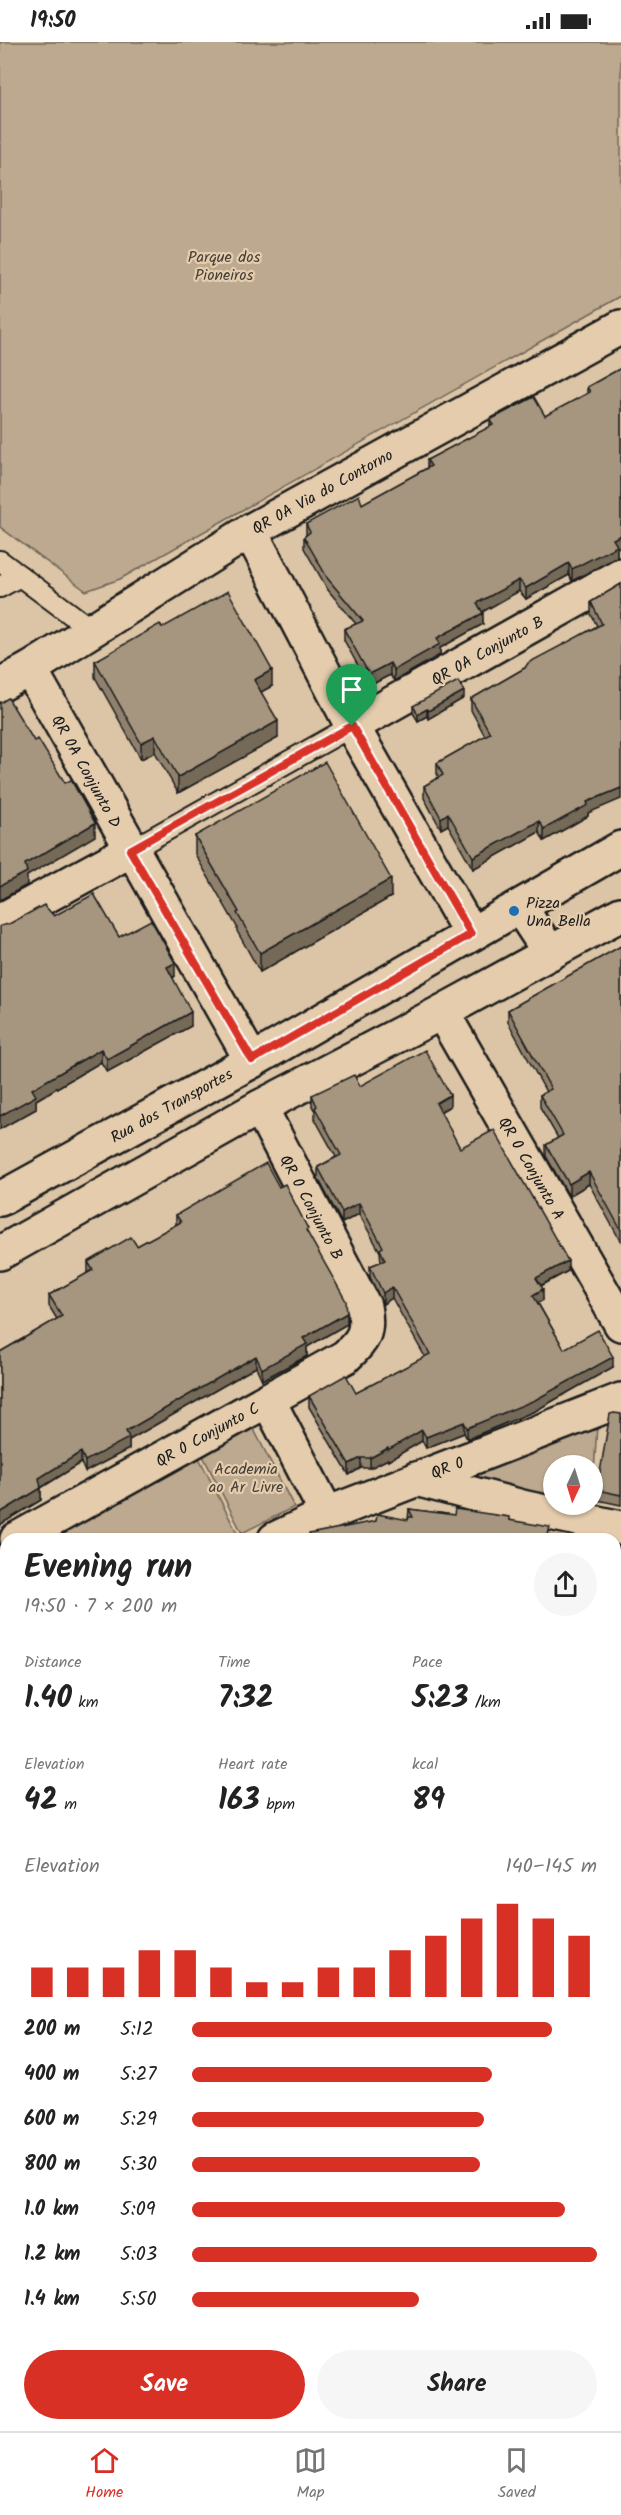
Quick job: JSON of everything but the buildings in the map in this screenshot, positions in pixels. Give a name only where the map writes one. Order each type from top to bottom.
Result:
[{"type":"street","name":"QR 0A Via do Contorno","points":[[0,685],[30,669],[250,531],[621,327]]},
{"type":"street","points":[[250,531],[352,726],[471,934]]},
{"type":"street","name":"QR 0A Conjunto B","points":[[352,726],[621,575]]},
{"type":"street","name":"QR 0A Conjunto D","points":[[30,669],[130,850],[252,1060]]},
{"type":"street","name":"Rua dos Transportes","points":[[0,1199],[252,1060],[621,848]]},
{"type":"street","points":[[0,921],[130,850]]},
{"type":"street","points":[[520,907],[549,953]]},
{"type":"street","points":[[0,1253],[260,1107],[442,1012],[621,914]]},
{"type":"street","name":"QR 0 Conjunto A","points":[[442,1012],[621,1324]]},
{"type":"street","name":"QR 0 Conjunto B","points":[[260,1107],[364,1306]]},
{"type":"street","name":"QR 0 Conjunto C","points":[[28,1533],[345,1357],[361,1343],[367,1322],[364,1306]]},
{"type":"street","points":[[268,1400],[327,1514]]},
{"type":"street","name":"QR 0","points":[[287,1533],[327,1514],[621,1400]]},
{"type":"street","points":[[416,1479],[526,1508],[621,1528]]},
{"type":"lane","points":[[0,561],[92,630]]},
{"type":"lane","points":[[0,587],[20,576]]},
{"type":"lane","points":[[130,850],[352,726]]},
{"type":"green space","name":"Parque dos Pioneiros","points":[[0,42],[621,42],[621,296],[120,579],[86,591],[0,527]]},
{"type":"green space","name":"Academia ao Ar Livre","points":[[250,1422],[294,1507],[242,1533],[199,1448]]},
{"type":"green space","points":[[597,1426],[595,1455],[543,1455],[543,1502],[446,1478]]},
{"type":"green space","points":[[195,1450],[237,1533],[51,1533]]},
{"type":"place","name":"Pizza Una Bella","points":[[514,911]]},
{"type":"route","points":[[352,726],[471,934],[252,1060],[130,850],[352,726]]}]
